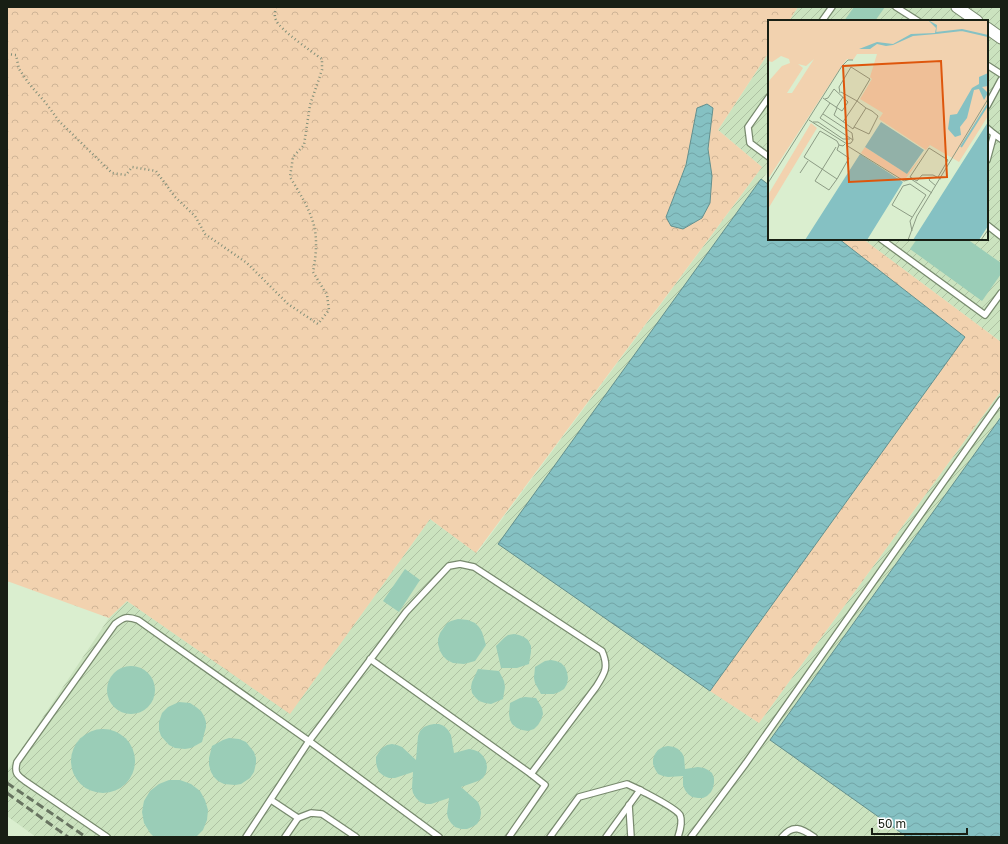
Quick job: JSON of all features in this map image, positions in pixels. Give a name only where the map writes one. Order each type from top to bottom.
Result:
[{"type":"street","points":[[957,7],[976,20]]},
{"type":"street","points":[[988,29],[1001,38]]},
{"type":"lane","points":[[823,20],[832,7]]},
{"type":"lane","points":[[896,7],[916,20]]},
{"type":"lane","points":[[988,66],[1001,74]]},
{"type":"lane","points":[[988,104],[1001,80]]},
{"type":"lane","points":[[768,98],[748,127],[750,143],[768,157]]},
{"type":"lane","points":[[988,129],[1001,139]]},
{"type":"lane","points":[[988,156],[994,134]]},
{"type":"lane","points":[[988,226],[1001,236]]},
{"type":"lane","points":[[882,240],[985,315],[1001,293]]},
{"type":"lane","points":[[691,837],[746,763],[1001,400]]},
{"type":"lane","points":[[246,837],[309,741],[370,659],[406,612],[449,566],[460,564],[474,567],[602,651],[606,660],[605,673],[596,687],[532,774]]},
{"type":"lane","points":[[107,837],[25,781],[17,775],[15,769],[17,762],[115,624],[122,618],[130,617],[138,620],[309,741],[431,835],[439,837]]},
{"type":"lane","points":[[370,659],[532,774],[545,785],[509,837]]},
{"type":"lane","points":[[550,837],[579,797],[627,784],[672,808],[680,815],[681,822],[678,837]]},
{"type":"lane","points":[[606,837],[640,790]]},
{"type":"lane","points":[[271,800],[298,818]]},
{"type":"lane","points":[[629,805],[632,837]]},
{"type":"lane","points":[[284,837],[298,818],[311,813],[322,814],[356,837]]},
{"type":"lane","points":[[782,837],[789,830],[794,828],[807,832],[814,837]]},
{"type":"path","points":[[7,54],[16,55],[19,69],[59,121],[112,173],[126,175],[132,167],[156,171],[175,197],[195,216],[205,234],[247,263],[288,304],[318,324],[329,310],[327,295],[313,272],[316,257],[316,240],[313,223],[302,198],[290,178],[293,157],[304,145],[310,105],[322,70],[322,59],[283,29],[276,21],[276,7]]},
{"type":"shaded area","points":[[798,7],[1001,7],[1001,342],[864,240],[988,240],[988,20],[790,20]]},
{"type":"shaded area","points":[[768,54],[768,171],[762,179],[768,184],[768,240],[839,240],[711,691],[759,723],[1001,391],[1001,837],[36,837],[7,816],[7,771],[109,618],[127,601],[290,713],[430,519],[477,553],[762,167],[718,130]]},
{"type":"green space","points":[[7,7],[798,7],[790,20],[768,20],[768,54],[718,130],[762,167],[476,553],[430,519],[290,714],[127,601],[109,618],[7,581]],"holes":[[[710,129],[708,149],[712,176],[702,218],[683,229],[671,226],[666,217],[687,160]]]},
{"type":"green space","points":[[840,240],[864,240],[1001,342],[1001,391],[759,723],[710,691],[965,337]]},
{"type":"water","points":[[707,104],[713,108],[708,149],[712,176],[710,203],[702,218],[683,229],[671,226],[666,217],[686,165],[697,108]]},
{"type":"water","points":[[761,179],[768,184],[768,240],[840,240],[965,337],[710,691],[498,544]]},
{"type":"water","points":[[1001,417],[1001,837],[907,837],[770,740]]},
{"type":"building","points":[[854,7],[885,7],[876,20],[845,20]]},
{"type":"building","points":[[916,240],[968,240],[1001,263],[1001,274],[982,301],[910,249]]},
{"type":"building","points":[[405,569],[420,580],[399,612],[383,601]]},
{"type":"building","points":[[458,619],[468,620],[475,623],[482,632],[486,645],[475,661],[464,664],[453,663],[447,660],[440,651],[438,644],[440,633],[447,623]]},
{"type":"building","points":[[514,634],[524,637],[528,640],[531,646],[529,664],[517,668],[501,668],[496,646],[508,635]]},
{"type":"building","points":[[551,660],[561,663],[565,667],[568,678],[567,684],[564,689],[554,694],[541,694],[535,683],[535,667],[545,661]]},
{"type":"building","points":[[131,666],[140,668],[148,673],[153,681],[155,690],[153,699],[148,707],[140,712],[131,714],[122,712],[114,707],[109,699],[107,690],[109,681],[114,673],[122,668]]},
{"type":"building","points":[[478,669],[499,671],[505,687],[503,699],[491,704],[479,701],[475,697],[472,693],[471,687]]},
{"type":"building","points":[[525,697],[536,698],[542,708],[543,714],[538,725],[534,729],[528,731],[517,728],[512,724],[509,714],[510,703]]},
{"type":"building","points":[[179,702],[190,703],[196,707],[201,711],[206,722],[202,742],[191,748],[175,748],[169,745],[161,736],[159,730],[159,722],[162,713],[168,707]]},
{"type":"building","points":[[434,724],[444,726],[448,730],[451,735],[454,753],[469,749],[474,750],[479,752],[486,761],[486,773],[483,778],[461,787],[478,802],[481,813],[477,824],[467,829],[455,827],[448,818],[447,813],[449,798],[431,804],[426,804],[420,802],[416,798],[412,788],[413,772],[395,778],[389,778],[379,772],[377,767],[376,757],[379,752],[382,748],[392,744],[402,747],[416,760],[418,736],[420,731],[424,727]]},
{"type":"building","points":[[97,729],[109,729],[126,738],[133,749],[135,761],[133,773],[126,784],[109,793],[97,793],[85,788],[76,779],[71,767],[71,755],[76,743],[85,734]]},
{"type":"building","points":[[229,738],[239,739],[246,742],[254,752],[256,758],[254,772],[250,778],[241,784],[224,784],[218,781],[211,772],[209,765],[212,746]]},
{"type":"building","points":[[668,746],[678,749],[682,753],[684,757],[685,769],[698,767],[704,768],[712,773],[714,778],[713,788],[707,796],[698,798],[692,797],[688,794],[683,785],[683,776],[668,777],[658,774],[653,764],[653,759],[658,750]]},
{"type":"building","points":[[169,780],[180,780],[191,784],[200,791],[205,800],[208,810],[207,820],[203,830],[196,837],[154,837],[144,823],[142,812],[144,801],[150,791],[159,784]]},
{"type":"railway","points":[[7,783],[86,837]]},
{"type":"railway","points":[[7,793],[68,837]]}]
